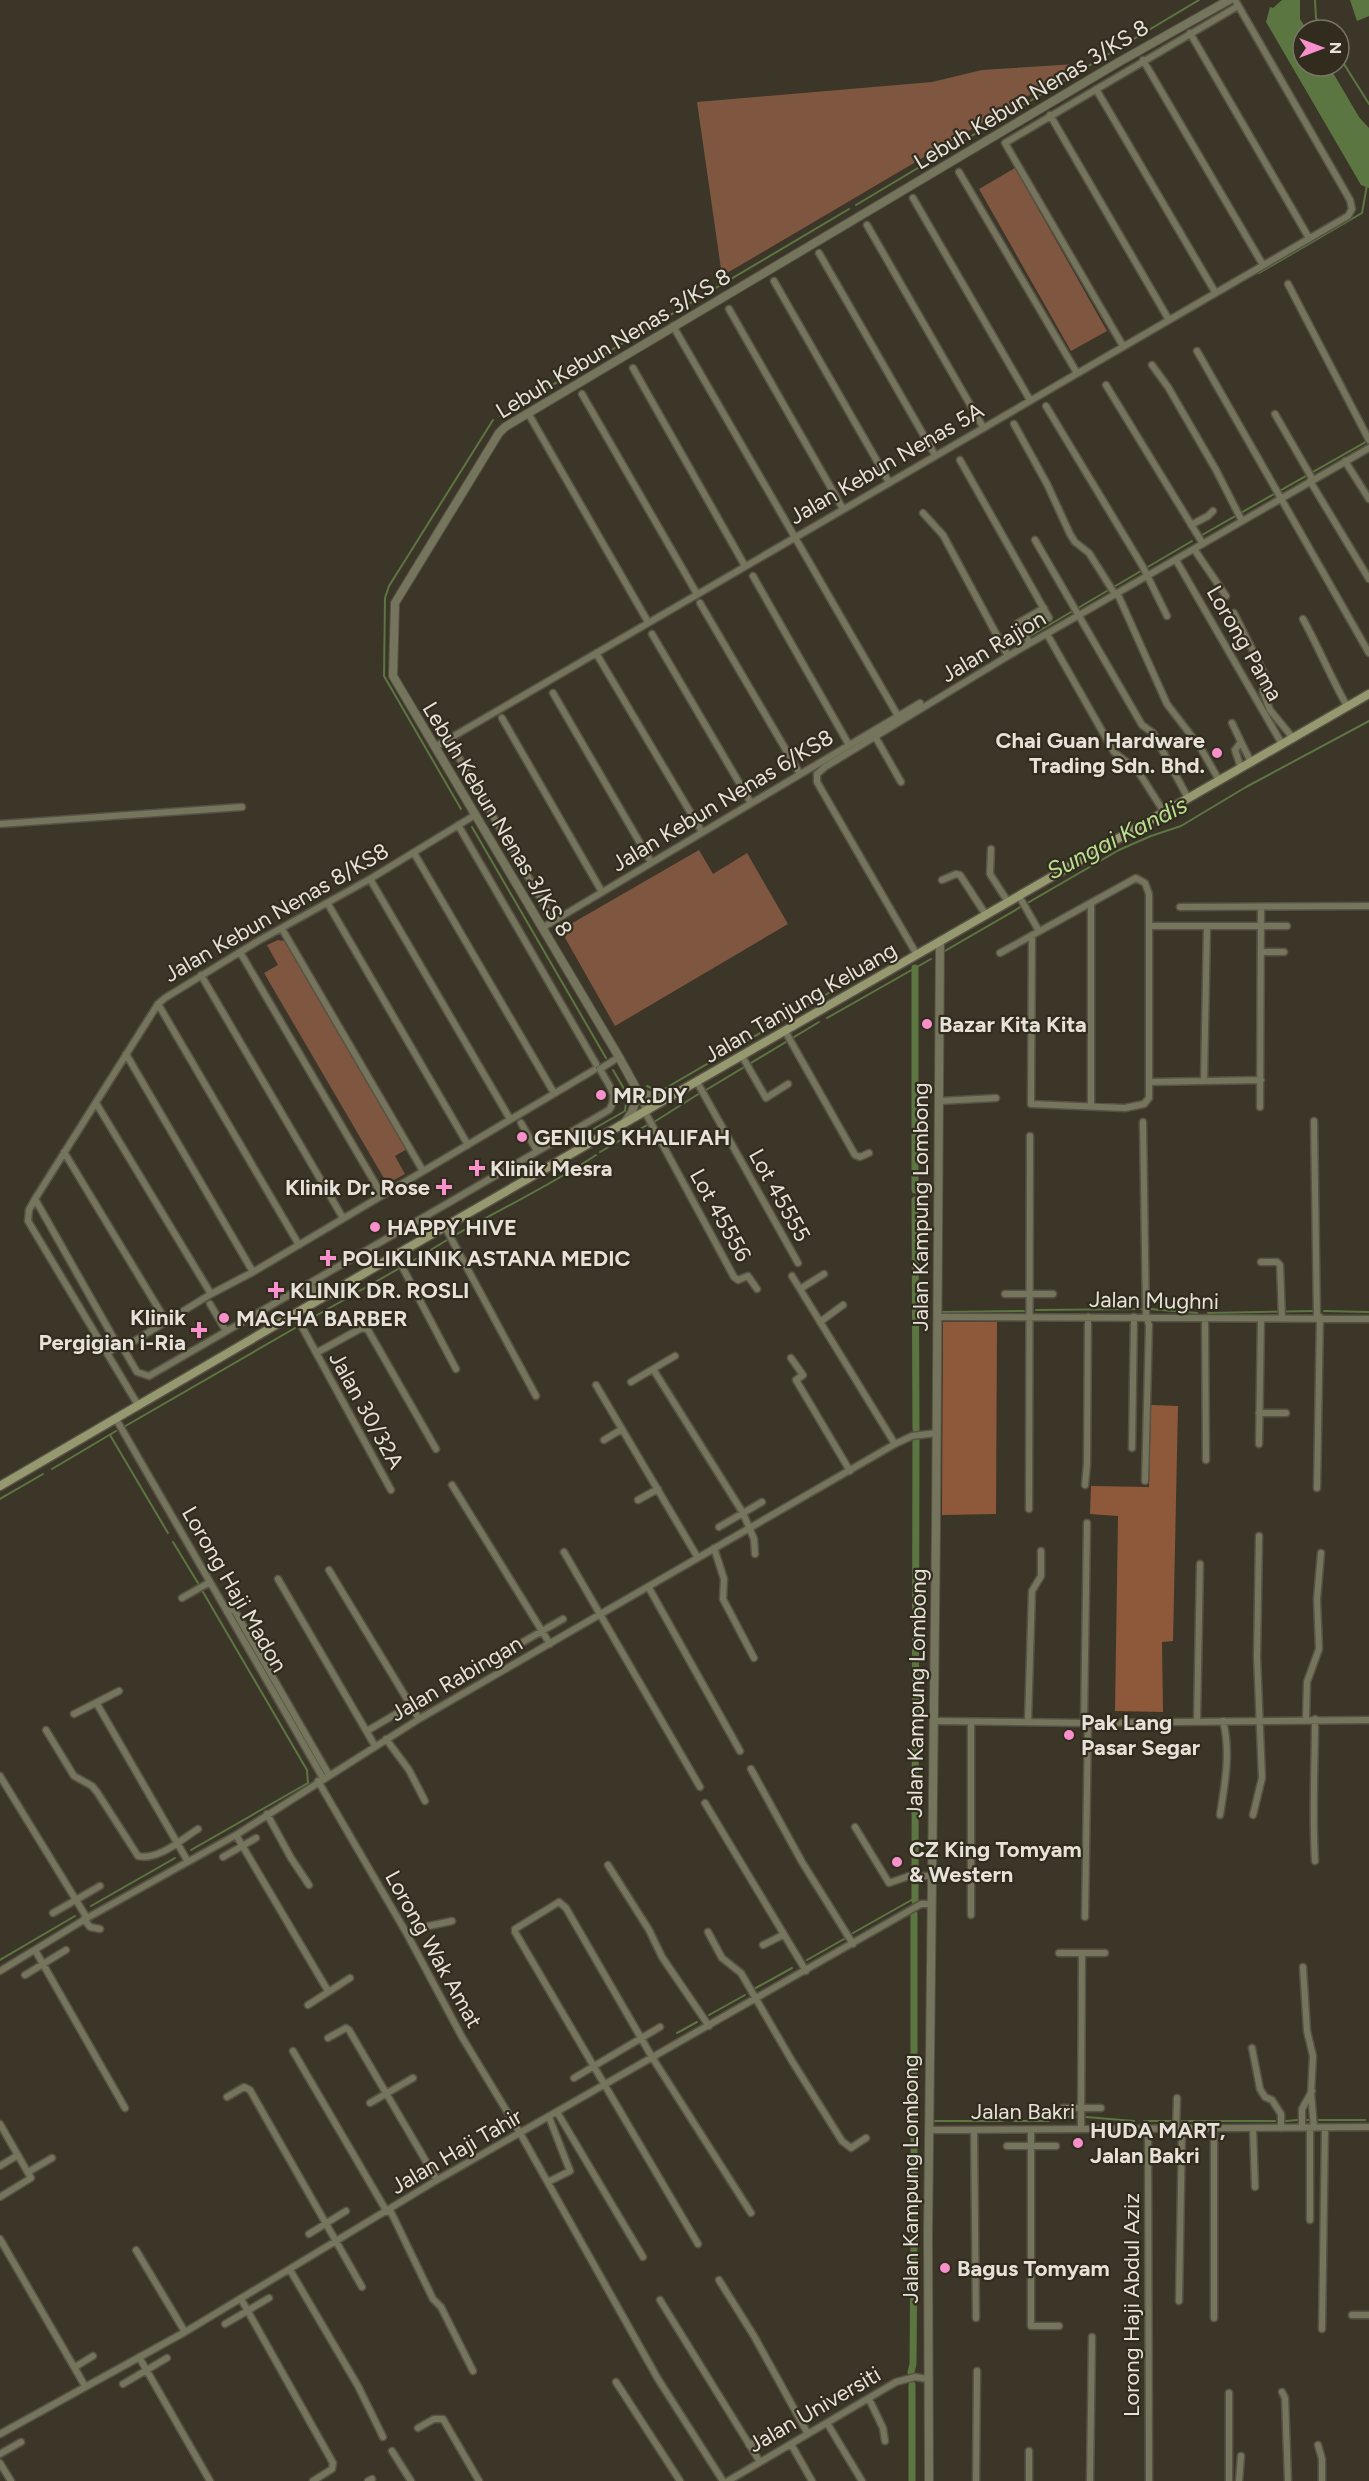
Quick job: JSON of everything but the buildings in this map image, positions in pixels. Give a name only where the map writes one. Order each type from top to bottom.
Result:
[{"type":"main road","name":"Jalan Tanjung Keluang","points":[[0,1486],[697,1082],[746,1063],[785,1032],[1008,902],[1022,901],[1161,808],[1241,768],[1280,739],[1293,738],[1369,694]]},
{"type":"street","name":"Lebuh Kebun Nenas 3/KS 8","points":[[646,1111],[619,1057],[393,676],[395,603],[499,433],[528,413],[673,326],[1228,0]]},
{"type":"street","points":[[1122,346],[1005,143],[1237,3]]},
{"type":"street","name":"Jalan Kebun Nenas 5A","points":[[435,747],[1348,216],[1352,209],[1350,200],[1237,3]]},
{"type":"street","points":[[1190,33],[1309,238]]},
{"type":"street","points":[[1143,60],[1263,265]]},
{"type":"street","points":[[1096,88],[1215,292]]},
{"type":"street","points":[[1050,115],[1169,320]]},
{"type":"street","points":[[959,172],[1077,374]]},
{"type":"street","points":[[912,198],[1030,400]]},
{"type":"street","points":[[867,225],[983,427]]},
{"type":"street","points":[[819,253],[935,455]]},
{"type":"street","points":[[774,281],[889,482]]},
{"type":"street","points":[[1288,284],[1368,438]]},
{"type":"street","points":[[729,309],[843,509]]},
{"type":"street","points":[[673,326],[898,716]]},
{"type":"street","points":[[1197,351],[1369,653]]},
{"type":"street","points":[[1152,365],[1168,387],[1216,470],[1241,520]]},
{"type":"street","points":[[633,368],[745,566]]},
{"type":"street","points":[[1106,385],[1203,544]]},
{"type":"street","points":[[582,394],[697,594]]},
{"type":"street","points":[[1046,406],[1148,577],[1167,616]]},
{"type":"street","points":[[528,413],[648,622]]},
{"type":"street","points":[[1275,414],[1311,479],[1317,495],[1369,579]]},
{"type":"street","points":[[1014,424],[1047,484],[1070,534],[1075,542],[1089,553],[1116,594],[1167,704],[1218,778]]},
{"type":"street","name":"Jalan Rajion","points":[[917,955],[816,778],[825,767],[876,738],[1007,655],[1030,643],[1050,640],[1077,614],[1177,562],[1241,520],[1311,479],[1348,464],[1369,448]]},
{"type":"street","points":[[960,460],[1049,618]]},
{"type":"street","points":[[1348,464],[1369,499]]},
{"type":"street","points":[[1191,525],[1213,511]]},
{"type":"street","points":[[923,513],[943,535],[1007,655]]},
{"type":"street","points":[[1035,540],[1142,725],[1153,733],[1187,796]]},
{"type":"street","points":[[1194,549],[1226,596]]},
{"type":"street","name":"Lorong Pama","points":[[1177,562],[1280,739]]},
{"type":"street","points":[[753,576],[849,745]]},
{"type":"street","points":[[700,603],[800,774]]},
{"type":"street","points":[[1030,643],[1018,623],[1044,608]]},
{"type":"street","points":[[1234,613],[1265,675],[1263,692],[1270,710],[1293,738]]},
{"type":"street","points":[[1303,619],[1347,706]]},
{"type":"street","points":[[652,634],[751,803]]},
{"type":"street","points":[[1050,640],[1114,752],[1138,771],[1161,808]]},
{"type":"street","points":[[596,653],[702,832]]},
{"type":"street","points":[[553,693],[651,862]]},
{"type":"street","name":"Jalan Kebun Nenas 6/KS8","points":[[542,928],[920,703]]},
{"type":"street","points":[[502,718],[602,892]]},
{"type":"street","points":[[1232,723],[1251,762]]},
{"type":"street","points":[[876,738],[901,783]]},
{"type":"street","points":[[448,739],[554,921]]},
{"type":"street","points":[[1241,742],[1235,750],[1241,768]]},
{"type":"street","points":[[0,824],[242,807]]},
{"type":"street","name":"Jalan Kebun Nenas 8/KS8","points":[[138,1405],[28,1221],[29,1210],[35,1199],[158,1004],[201,975],[370,879],[475,815]]},
{"type":"street","points":[[35,1199],[122,1349],[137,1372],[149,1376],[611,1107],[615,1098],[613,1092],[458,825]]},
{"type":"street","points":[[991,849],[990,874],[1008,902]]},
{"type":"street","points":[[414,853],[554,1094]]},
{"type":"street","points":[[942,880],[956,874],[960,875],[986,915]]},
{"type":"street","points":[[1000,953],[1039,931],[1136,878],[1145,883],[1149,894],[1149,1098],[1144,1104],[1131,1108],[1031,1104],[1032,935]]},
{"type":"street","points":[[370,879],[510,1119]]},
{"type":"street","points":[[1022,901],[1039,931]]},
{"type":"street","points":[[1091,903],[1091,1105]]},
{"type":"street","points":[[327,904],[468,1144]]},
{"type":"street","points":[[1180,907],[1369,906]]},
{"type":"street","points":[[1260,1107],[1261,907]]},
{"type":"street","points":[[1149,926],[1287,926]]},
{"type":"street","points":[[1204,1081],[1207,927]]},
{"type":"street","points":[[282,929],[423,1171]]},
{"type":"street","name":"Jalan Kampung Lombong","points":[[929,2481],[925,2378],[934,1721],[940,942]]},
{"type":"street","points":[[240,952],[382,1196]]},
{"type":"street","points":[[1261,952],[1284,952]]},
{"type":"street","points":[[201,975],[343,1218]]},
{"type":"street","points":[[158,1004],[299,1245]]},
{"type":"street","points":[[785,1032],[855,1155],[860,1157],[869,1153]]},
{"type":"street","points":[[126,1054],[253,1272]]},
{"type":"street","points":[[107,1353],[122,1349],[211,1294],[299,1245],[597,1067],[619,1057]]},
{"type":"street","points":[[746,1063],[766,1098],[788,1084]]},
{"type":"street","points":[[1149,1082],[1261,1080]]},
{"type":"street","name":"Lot 45555","points":[[697,1082],[798,1263]]},
{"type":"street","points":[[624,1124],[632,1112],[638,1092],[655,1097],[675,1095]]},
{"type":"street","points":[[939,1101],[996,1098]]},
{"type":"street","points":[[96,1103],[211,1294]]},
{"type":"street","name":"Lot 45556","points":[[646,1111],[734,1277],[738,1280],[748,1276],[757,1289]]},
{"type":"street","points":[[1314,1121],[1319,1317],[1317,1488]]},
{"type":"street","points":[[1143,1122],[1146,1316],[1149,1325],[1145,1481]]},
{"type":"street","points":[[521,1123],[537,1151]]},
{"type":"street","points":[[1029,1509],[1030,1136]]},
{"type":"street","points":[[64,1152],[166,1321]]},
{"type":"street","points":[[445,1227],[536,1396]]},
{"type":"street","points":[[396,1255],[456,1369]]},
{"type":"street","points":[[1262,1262],[1277,1262],[1280,1265],[1282,1316]]},
{"type":"street","points":[[800,1289],[824,1274]]},
{"type":"street","points":[[792,1276],[896,1444]]},
{"type":"street","points":[[310,1283],[320,1300]]},
{"type":"street","points":[[1005,1294],[1053,1294]]},
{"type":"street","points":[[210,1304],[226,1331]]},
{"type":"street","points":[[820,1322],[843,1305]]},
{"type":"street","name":"Jalan 30/32A","points":[[295,1314],[391,1490]]},
{"type":"street","name":"Jalan Mughni","points":[[938,1317],[1146,1316],[1205,1320],[1261,1319],[1282,1316],[1369,1319]]},
{"type":"street","points":[[1085,1485],[1088,1317]]},
{"type":"street","points":[[1132,1448],[1134,1317]]},
{"type":"street","points":[[1259,1444],[1261,1319]]},
{"type":"street","points":[[1205,1320],[1206,1460]]},
{"type":"street","points":[[316,1353],[358,1330],[363,1328],[368,1330],[436,1449]]},
{"type":"street","points":[[631,1383],[675,1356]]},
{"type":"street","points":[[791,1358],[803,1375],[796,1380],[848,1467]]},
{"type":"street","points":[[653,1369],[743,1513],[750,1527],[755,1554]]},
{"type":"street","points":[[596,1385],[698,1558]]},
{"type":"street","points":[[1259,1413],[1286,1413]]},
{"type":"street","name":"Lorong Haji Madon","points":[[116,1419],[227,1612],[233,1608],[324,1778]]},
{"type":"street","points":[[604,1440],[622,1429]]},
{"type":"street","name":"Jalan Rabingan","points":[[0,1971],[86,1918],[236,1835],[419,1719],[649,1588],[848,1467],[912,1436],[937,1433]]},
{"type":"street","points":[[452,1485],[550,1644]]},
{"type":"street","points":[[638,1500],[658,1489]]},
{"type":"street","points":[[719,1527],[762,1502]]},
{"type":"street","points":[[1085,1917],[1087,1523]]},
{"type":"street","points":[[1253,1815],[1262,1778],[1257,1657],[1259,1536]]},
{"type":"street","points":[[714,1548],[724,1579],[723,1599],[754,1658]]},
{"type":"street","points":[[1028,1721],[1032,1591],[1041,1576],[1041,1551]]},
{"type":"street","points":[[564,1552],[700,1787]]},
{"type":"street","points":[[1306,1719],[1307,1682],[1319,1649],[1317,1599],[1322,1553]]},
{"type":"street","points":[[1197,1722],[1200,1564]]},
{"type":"street","points":[[329,1570],[419,1719]]},
{"type":"street","points":[[278,1579],[375,1746]]},
{"type":"street","points":[[182,1598],[210,1582]]},
{"type":"street","points":[[649,1588],[740,1751]]},
{"type":"street","points":[[523,1642],[562,1619]]},
{"type":"street","points":[[74,1714],[119,1691]]},
{"type":"street","points":[[97,1704],[188,1860]]},
{"type":"street","points":[[367,1731],[411,1705]]},
{"type":"street","points":[[1315,1719],[1316,1783],[1313,1834],[1315,1861]]},
{"type":"street","points":[[934,1721],[1086,1723],[1369,1720]]},
{"type":"street","points":[[1220,1815],[1227,1768],[1227,1739],[1223,1721]]},
{"type":"street","points":[[971,1722],[971,1915]]},
{"type":"street","points":[[46,1730],[74,1776],[92,1786],[97,1792],[138,1856],[146,1857],[157,1854],[198,1829]]},
{"type":"street","points":[[386,1739],[409,1770],[425,1801]]},
{"type":"street","points":[[751,1769],[802,1862],[853,1944]]},
{"type":"street","points":[[0,1776],[90,1927],[99,1929]]},
{"type":"street","name":"Lorong Wak Amat","points":[[324,1778],[462,2037],[520,2133],[658,2379],[723,2481]]},
{"type":"street","points":[[705,1803],[806,1971]]},
{"type":"street","points":[[267,1814],[309,1885]]},
{"type":"street","points":[[855,1827],[889,1883],[909,1876],[932,1876]]},
{"type":"street","points":[[236,1835],[328,1991]]},
{"type":"street","points":[[223,1857],[256,1838]]},
{"type":"street","points":[[608,1865],[649,1930],[662,1957],[709,2026]]},
{"type":"street","points":[[53,1913],[100,1886]]},
{"type":"street","points":[[698,2244],[516,1934],[515,1929],[559,1902],[562,1903],[652,2057],[751,2213]]},
{"type":"street","name":"Jalan Haji Tahir","points":[[0,2434],[185,2332],[437,2180],[921,1904],[932,1904]]},
{"type":"street","points":[[407,1934],[415,1929],[452,1921]]},
{"type":"street","points":[[708,1932],[722,1959],[734,1965],[741,1973],[792,2061],[847,2147],[850,2148],[866,2138]]},
{"type":"street","points":[[763,1945],[783,1935]]},
{"type":"street","points":[[35,1950],[125,2108]]},
{"type":"street","points":[[25,1975],[66,1950]]},
{"type":"street","points":[[1059,1953],[1105,1953]]},
{"type":"street","points":[[1081,2129],[1082,1953]]},
{"type":"street","points":[[1303,1967],[1306,2031],[1312,2056],[1309,2128],[1310,2220]]},
{"type":"street","points":[[308,2004],[350,1978]]},
{"type":"street","points":[[574,2078],[660,2027]]},
{"type":"street","points":[[328,2038],[346,2028],[350,2030],[437,2180]]},
{"type":"street","points":[[1252,2048],[1260,2089],[1265,2097],[1272,2100],[1281,2114],[1281,2128]]},
{"type":"street","points":[[294,2051],[388,2211],[473,2371]]},
{"type":"street","points":[[370,2103],[413,2078]]},
{"type":"street","points":[[227,2097],[244,2087],[250,2090],[362,2287]]},
{"type":"street","points":[[1309,2128],[1302,2109],[1312,2091]]},
{"type":"street","points":[[1177,2098],[1179,2301]]},
{"type":"street","points":[[1063,2108],[1101,2108]]},
{"type":"street","points":[[557,2112],[643,2257]]},
{"type":"street","points":[[548,2182],[570,2171],[549,2117]]},
{"type":"street","points":[[0,2124],[28,2172],[30,2180],[0,2197]]},
{"type":"street","name":"Jalan Bakri","points":[[929,2130],[1369,2127]]},
{"type":"street","points":[[1253,2128],[1255,2187]]},
{"type":"street","points":[[1322,2330],[1325,2128]]},
{"type":"street","name":"Lorong Haji Abdul Aziz","points":[[1148,2129],[1149,2481]]},
{"type":"street","points":[[1214,2129],[1214,2318]]},
{"type":"street","points":[[974,2130],[976,2318]]},
{"type":"street","points":[[1031,2130],[1031,2326],[1059,2326]]},
{"type":"street","points":[[1007,2146],[1056,2146]]},
{"type":"street","points":[[0,2166],[18,2155]]},
{"type":"street","points":[[28,2172],[52,2158]]},
{"type":"street","points":[[309,2234],[346,2211]]},
{"type":"street","points":[[0,2239],[85,2386]]},
{"type":"street","points":[[136,2250],[185,2332]]},
{"type":"street","points":[[290,2270],[357,2386],[383,2437]]},
{"type":"street","points":[[719,2280],[808,2434]]},
{"type":"street","points":[[225,2324],[269,2298]]},
{"type":"street","points":[[241,2299],[333,2463],[332,2469],[313,2481]]},
{"type":"street","points":[[660,2300],[760,2462]]},
{"type":"street","points":[[1352,2315],[1369,2315]]},
{"type":"street","name":"Lorong Haji Abdul Aziz","points":[[1090,2481],[1092,2337]]},
{"type":"street","points":[[75,2367],[93,2356]]},
{"type":"street","points":[[139,2357],[210,2481]]},
{"type":"street","points":[[123,2384],[167,2358]]},
{"type":"street","points":[[976,2481],[977,2371]]},
{"type":"street","name":"Jalan Universiti","points":[[728,2481],[902,2380],[925,2378]]},
{"type":"street","points":[[616,2382],[680,2481]]},
{"type":"street","points":[[1282,2392],[1285,2398],[1288,2481]]},
{"type":"street","points":[[1229,2393],[1229,2481]]},
{"type":"street","points":[[869,2399],[883,2428],[885,2441]]},
{"type":"street","points":[[418,2428],[434,2419],[443,2419],[479,2481]]},
{"type":"street","points":[[827,2423],[861,2481]]},
{"type":"street","points":[[749,2445],[767,2435]]},
{"type":"street","points":[[0,2454],[21,2442]]},
{"type":"street","points":[[791,2444],[812,2481]]},
{"type":"street","points":[[1318,2445],[1322,2459],[1322,2481]]},
{"type":"street","points":[[392,2451],[411,2481]]},
{"type":"street","points":[[1029,2451],[1029,2481]]},
{"type":"street","points":[[1239,2481],[1241,2456]]},
{"type":"street","points":[[0,2463],[11,2481]]},
{"type":"shaded area","points":[[1282,0],[1300,0],[1300,18],[1291,18],[1291,65],[1266,22],[1270,7],[1273,8]]},
{"type":"shaded area","points":[[1350,0],[1369,0],[1369,16],[1357,21]]},
{"type":"shaded area","points":[[1076,64],[1077,67],[722,276],[697,102],[932,82],[982,70]]},
{"type":"shaded area","points":[[1299,78],[1336,78],[1359,117],[1369,128],[1369,188],[1361,185]]},
{"type":"shaded area","points":[[1015,168],[1107,331],[1071,351],[979,189]]},
{"type":"shaded area","points":[[699,850],[713,874],[747,853],[788,924],[615,1026],[564,936],[569,925]]},
{"type":"shaded area","points":[[278,940],[285,941],[407,1149],[395,1156],[405,1174],[392,1181],[385,1180],[264,973],[278,965],[267,945]]},
{"type":"shaded area","points":[[943,1322],[997,1322],[996,1514],[942,1515]]},
{"type":"shaded area","points":[[1151,1405],[1178,1406],[1173,1641],[1162,1642],[1163,1712],[1115,1711],[1118,1516],[1090,1514],[1091,1486],[1149,1487]]},
{"type":"waterway","points":[[856,205],[1199,0]]},
{"type":"waterway","points":[[1315,0],[1316,18]]},
{"type":"waterway","points":[[1351,75],[1369,104]]},
{"type":"waterway","points":[[1259,273],[1362,213],[1367,185]]},
{"type":"waterway","points":[[500,416],[849,209]]},
{"type":"waterway","points":[[461,809],[384,676],[385,598],[389,586],[493,420]]},
{"type":"waterway","points":[[1202,535],[1369,440]]},
{"type":"waterway","points":[[1032,635],[1192,541]]},
{"type":"waterway","name":"Sungai Kandis","points":[[943,952],[1119,850],[1181,826],[1246,787],[1369,721]]},
{"type":"waterway","points":[[472,827],[606,1058]]},
{"type":"waterway","name":"Sungai Kandis","points":[[827,1018],[931,959]]},
{"type":"waterway","points":[[915,968],[915,1190]]},
{"type":"waterway","points":[[647,1086],[659,1092],[839,987]]},
{"type":"waterway","name":"Sungai Kandis","points":[[706,1090],[819,1022]]},
{"type":"waterway","points":[[576,1139],[625,1111],[627,1094],[613,1070]]},
{"type":"waterway","name":"Sungai Kandis","points":[[654,1122],[700,1093]]},
{"type":"waterway","name":"Sungai Kandis","points":[[600,1152],[647,1125]]},
{"type":"waterway","name":"Sungai Kandis","points":[[452,1237],[596,1155]]},
{"type":"waterway","points":[[915,1200],[916,1429]]},
{"type":"waterway","name":"Sungai Kandis","points":[[414,1260],[447,1240]]},
{"type":"waterway","name":"Sungai Kandis","points":[[403,1266],[410,1262]]},
{"type":"waterway","name":"Sungai Kandis","points":[[305,1322],[398,1269]]},
{"type":"waterway","points":[[1036,1310],[1143,1309]]},
{"type":"waterway","points":[[1150,1309],[1197,1313]]},
{"type":"waterway","points":[[943,1312],[1024,1311]]},
{"type":"waterway","points":[[1208,1313],[1314,1311]]},
{"type":"waterway","points":[[1324,1311],[1369,1312]]},
{"type":"waterway","points":[[916,1313],[923,1313]]},
{"type":"waterway","name":"Sungai Kandis","points":[[122,1428],[295,1328]]},
{"type":"waterway","name":"Sungai Kandis","points":[[52,1469],[116,1431]]},
{"type":"waterway","points":[[110,1435],[168,1533]]},
{"type":"waterway","points":[[915,1871],[916,1440]]},
{"type":"waterway","name":"Sungai Kandis","points":[[0,1499],[43,1474]]},
{"type":"waterway","points":[[173,1542],[198,1583]]},
{"type":"waterway","points":[[191,1850],[308,1783],[307,1770],[203,1592]]},
{"type":"waterway","points":[[91,1906],[175,1858]]},
{"type":"waterway","points":[[915,1882],[915,1901]]},
{"type":"waterway","points":[[853,1933],[915,1898]]},
{"type":"waterway","points":[[914,1914],[914,2227]]},
{"type":"waterway","points":[[0,1960],[75,1916]]},
{"type":"waterway","points":[[807,1960],[844,1939]]},
{"type":"waterway","points":[[754,1989],[792,1968]]},
{"type":"waterway","points":[[709,2015],[745,1995]]},
{"type":"waterway","points":[[677,2033],[697,2022]]},
{"type":"waterway","points":[[1014,2121],[1048,2121],[1056,2117],[1076,2117]]},
{"type":"waterway","points":[[1086,2117],[1134,2121]]},
{"type":"waterway","points":[[1286,2121],[1297,2120]]},
{"type":"waterway","points":[[1319,2120],[1365,2120]]},
{"type":"waterway","points":[[933,2121],[1003,2121]]},
{"type":"waterway","points":[[1144,2121],[1171,2121]]},
{"type":"waterway","points":[[1182,2121],[1275,2121]]},
{"type":"waterway","points":[[911,2372],[913,2364],[914,2237]]},
{"type":"waterway","points":[[912,2385],[912,2481]]},
{"type":"place","name":"Chai Guan Hardware Trading Sdn. Bhd.","points":[[1217,753]]},
{"type":"place","name":"Bazar Kita Kita","points":[[927,1024]]},
{"type":"place","name":"MR.DIY","points":[[601,1095]]},
{"type":"place","name":"GENIUS KHALIFAH","points":[[522,1137]]},
{"type":"place","name":"Klinik Mesra","points":[[477,1168]]},
{"type":"place","name":"Klinik Dr. Rose","points":[[444,1187]]},
{"type":"place","name":"HAPPY HIVE","points":[[375,1227]]},
{"type":"place","name":"POLIKLINIK ASTANA MEDIC","points":[[328,1258]]},
{"type":"place","name":"KLINIK DR. ROSLI","points":[[276,1290]]},
{"type":"place","name":"MACHA BARBER","points":[[224,1318]]},
{"type":"place","name":"Klinik Pergigian i-Ria","points":[[199,1330]]},
{"type":"place","name":"Pak Lang Pasar Segar","points":[[1069,1735]]},
{"type":"place","name":"CZ King Tomyam & Western","points":[[897,1862]]},
{"type":"place","name":"HUDA MART, Jalan Bakri","points":[[1078,2143]]},
{"type":"place","name":"Bagus Tomyam","points":[[945,2268]]}]
